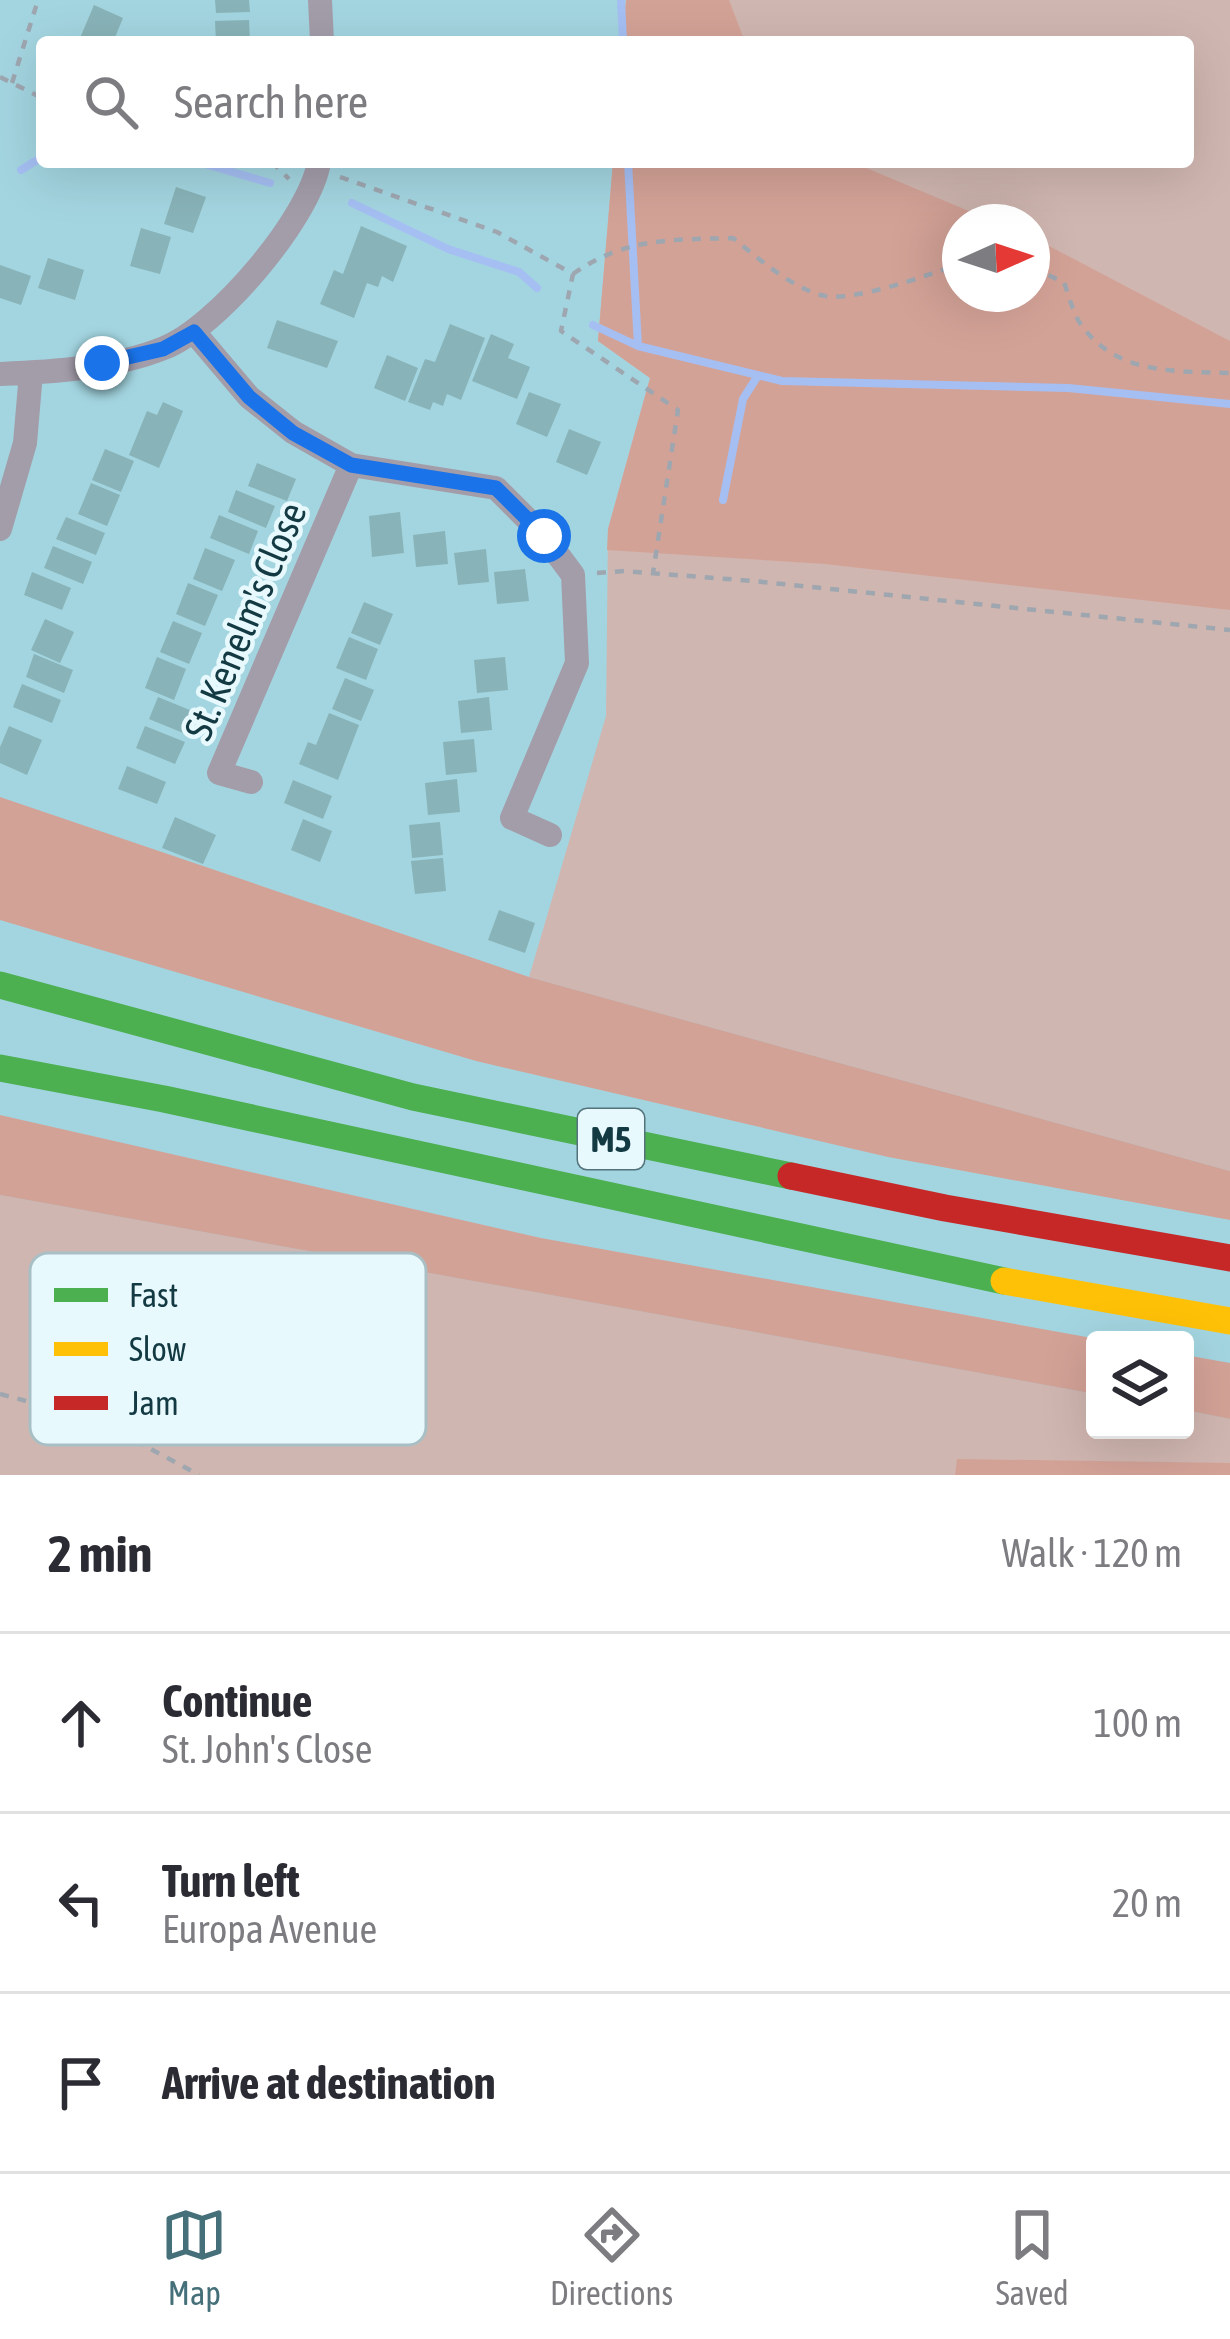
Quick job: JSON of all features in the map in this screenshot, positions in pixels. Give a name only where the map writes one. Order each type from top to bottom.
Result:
[{"type":"highway","name":"M5","points":[[0,958],[174,1035]]},
{"type":"highway","name":"M5","points":[[0,985],[413,1096],[944,1208],[1230,1258]]},
{"type":"highway","name":"M5","points":[[0,1054],[164,1099]]},
{"type":"highway","name":"M5","points":[[0,1068],[164,1099],[944,1270],[1230,1321]]},
{"type":"street","points":[[320,0],[322,36]]},
{"type":"street","points":[[0,374],[102,363],[163,349],[194,332],[255,271],[299,215],[318,168]]},
{"type":"street","points":[[194,332],[249,397],[293,433],[351,465],[496,488],[544,536],[573,575],[577,663],[512,818],[550,835]]},
{"type":"street","points":[[0,529],[25,443],[31,373]]},
{"type":"street","name":"St. Kenelm's Close","points":[[251,782],[219,773],[351,465]]},
{"type":"path","points":[[12,83],[38,0]]},
{"type":"path","points":[[0,77],[36,95]]},
{"type":"path","points":[[318,168],[497,232],[573,274]]},
{"type":"path","points":[[653,573],[678,410],[561,331],[573,274],[596,258],[646,241],[733,238],[767,266],[824,297],[898,286],[942,270]]},
{"type":"path","points":[[1050,276],[1064,282],[1079,324],[1115,359],[1169,370],[1230,373]]},
{"type":"path","points":[[573,575],[653,573],[1230,630]]},
{"type":"path","points":[[0,1394],[30,1402]]},
{"type":"path","points":[[144,1445],[199,1475]]},
{"type":"shaded area","points":[[626,0],[1230,0],[1230,1171],[529,977],[606,716],[608,529],[650,378],[598,341],[612,168],[1194,168],[1194,36],[623,36]]},
{"type":"shaded area","points":[[626,0],[729,0],[743,36],[623,36]]},
{"type":"shaded area","points":[[612,168],[866,168],[952,204],[942,204],[942,312],[1050,312],[1050,246],[1230,341],[1230,610],[825,564],[607,550],[608,529],[650,378],[598,341]]},
{"type":"shaded area","points":[[0,797],[529,977],[1230,1171],[1230,1220],[888,1157],[476,1061],[0,920]]},
{"type":"shaded area","points":[[0,1115],[541,1238],[1086,1337],[1086,1392],[426,1272],[426,1253],[319,1253],[0,1195]]},
{"type":"shaded area","points":[[0,1195],[319,1253],[30,1253],[30,1445],[426,1445],[426,1272],[1086,1392],[1086,1439],[1194,1439],[1194,1412],[1230,1419],[1230,1475],[0,1475]]},
{"type":"shaded area","points":[[1194,1357],[1230,1363],[1230,1419],[1194,1412]]},
{"type":"shaded area","points":[[957,1459],[1230,1463],[1230,1475],[955,1475]]},
{"type":"building","points":[[215,0],[249,0],[250,12],[216,13]]},
{"type":"building","points":[[94,5],[123,18],[116,36],[81,36]]},
{"type":"building","points":[[249,20],[250,36],[216,36],[215,21]]},
{"type":"building","points":[[176,187],[206,197],[193,233],[164,224]]},
{"type":"building","points":[[361,226],[407,246],[393,282],[382,276],[378,287],[367,283],[354,318],[320,304],[334,270],[343,274]]},
{"type":"building","points":[[141,228],[171,237],[160,274],[130,266]]},
{"type":"building","points":[[48,258],[84,270],[75,300],[38,288]]},
{"type":"building","points":[[0,265],[31,276],[21,305],[0,298]]},
{"type":"building","points":[[277,320],[338,341],[327,368],[267,348]]},
{"type":"building","points":[[450,324],[485,338],[461,400],[447,394],[443,406],[433,402],[430,410],[408,402],[425,359],[435,362]]},
{"type":"building","points":[[491,334],[514,344],[508,358],[530,367],[517,399],[472,381]]},
{"type":"building","points":[[387,355],[418,368],[405,401],[374,388]]},
{"type":"building","points":[[529,392],[561,404],[547,437],[516,424]]},
{"type":"building","points":[[163,402],[183,411],[159,468],[129,455],[147,411],[157,415]]},
{"type":"building","points":[[569,429],[601,442],[587,475],[556,462]]},
{"type":"building","points":[[105,449],[134,461],[121,492],[92,480]]},
{"type":"building","points":[[257,463],[296,479],[287,501],[248,486]]},
{"type":"building","points":[[91,483],[120,495],[107,526],[78,514]]},
{"type":"building","points":[[236,490],[275,506],[266,528],[228,512]]},
{"type":"building","points":[[400,512],[404,553],[372,557],[369,516]]},
{"type":"building","points":[[219,515],[258,531],[249,554],[210,538]]},
{"type":"building","points":[[66,517],[105,533],[96,555],[56,539]]},
{"type":"building","points":[[445,531],[448,564],[416,567],[413,535]]},
{"type":"building","points":[[53,546],[92,562],[83,584],[44,568]]},
{"type":"building","points":[[205,548],[235,560],[222,591],[193,579]]},
{"type":"building","points":[[486,549],[489,582],[458,585],[454,553]]},
{"type":"building","points":[[525,569],[529,601],[497,604],[494,572]]},
{"type":"building","points":[[32,572],[71,588],[62,610],[24,595]]},
{"type":"building","points":[[188,583],[218,595],[205,626],[176,614]]},
{"type":"building","points":[[364,602],[393,614],[380,645],[351,633]]},
{"type":"building","points":[[45,619],[74,632],[60,663],[31,650]]},
{"type":"building","points":[[173,621],[202,633],[189,664],[160,652]]},
{"type":"building","points":[[349,637],[378,649],[366,680],[336,668]]},
{"type":"building","points":[[34,654],[73,670],[64,693],[26,677]]},
{"type":"building","points":[[157,657],[186,669],[174,700],[145,688]]},
{"type":"building","points":[[505,657],[508,690],[477,693],[474,660]]},
{"type":"building","points":[[345,678],[374,690],[361,721],[332,709]]},
{"type":"building","points":[[22,684],[61,700],[52,723],[13,707]]},
{"type":"building","points":[[158,697],[197,713],[188,735],[149,719]]},
{"type":"building","points":[[489,697],[492,730],[461,733],[458,701]]},
{"type":"building","points":[[329,713],[359,725],[338,780],[299,764],[308,742],[316,745]]},
{"type":"building","points":[[9,726],[42,740],[27,775],[0,763],[0,747]]},
{"type":"building","points":[[145,726],[185,742],[175,764],[136,748]]},
{"type":"building","points":[[474,739],[477,772],[446,775],[443,742]]},
{"type":"building","points":[[127,766],[166,782],[157,804],[118,789]]},
{"type":"building","points":[[457,779],[460,812],[428,815],[425,783]]},
{"type":"building","points":[[293,780],[332,796],[323,819],[284,803]]},
{"type":"building","points":[[175,817],[216,835],[203,864],[162,848]]},
{"type":"building","points":[[303,819],[332,831],[320,862],[291,850]]},
{"type":"building","points":[[440,822],[443,855],[412,858],[409,825]]},
{"type":"building","points":[[443,858],[446,891],[415,894],[411,861]]},
{"type":"building","points":[[499,910],[535,923],[525,953],[488,940]]},
{"type":"waterway","points":[[621,0],[623,36]]},
{"type":"waterway","points":[[21,170],[36,161]]},
{"type":"waterway","points":[[219,168],[270,183]]},
{"type":"waterway","points":[[628,168],[638,346]]},
{"type":"waterway","points":[[352,203],[448,249],[519,272],[537,288]]},
{"type":"waterway","points":[[593,325],[638,346],[782,381],[1068,388],[1230,404]]},
{"type":"waterway","points":[[723,500],[743,399],[757,377]]},
{"type":"traffic: fast","points":[[0,985],[413,1097],[791,1176]]},
{"type":"traffic: fast","points":[[0,1068],[164,1099],[1004,1281]]},
{"type":"traffic: slow","points":[[1004,1281],[1230,1321]]},
{"type":"traffic: jam","points":[[791,1176],[1230,1258]]},
{"type":"route","points":[[102,363],[163,349],[194,332],[249,397],[293,433],[351,465],[496,488],[544,536]]}]
